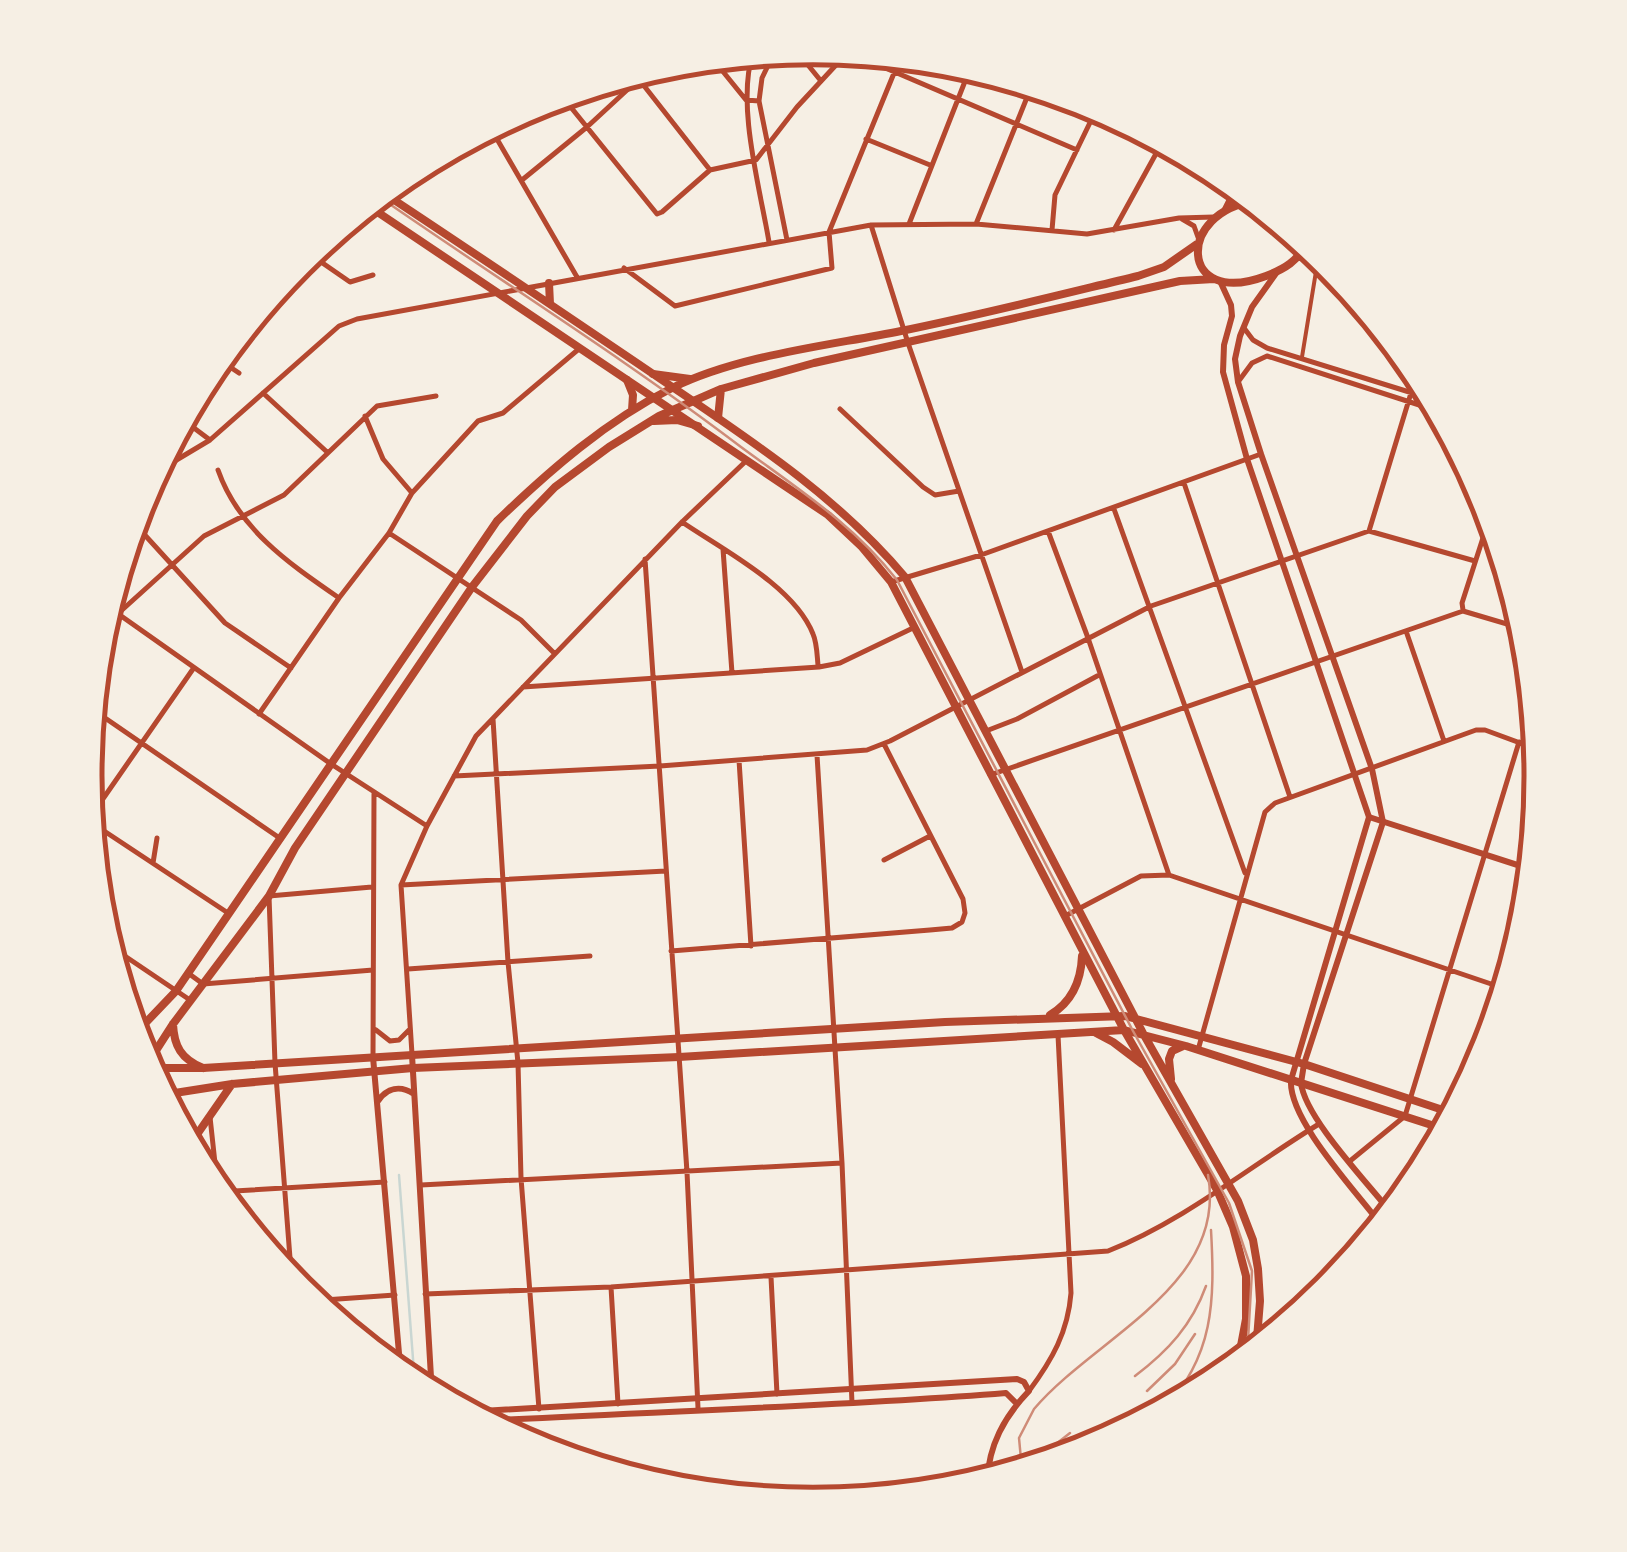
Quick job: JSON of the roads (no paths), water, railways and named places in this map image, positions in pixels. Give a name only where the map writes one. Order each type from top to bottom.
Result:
[{"type":"main road","points":[[147,1022],[176,991],[497,520],[548,472],[632,410],[694,378],[770,357],[1153,272],[1176,261],[1198,242],[1229,200]]},
{"type":"main road","points":[[396,201],[691,399],[834,503],[871,537],[905,578],[1144,1035],[1228,1184],[1252,1240],[1258,1269],[1256,1332]]},
{"type":"main road","points":[[1220,215],[1240,207]]},
{"type":"main road","points":[[379,213],[828,515],[891,582],[1082,952],[1217,1190],[1246,1276],[1246,1318],[1241,1344]]},
{"type":"main road","points":[[1198,242],[1200,264],[1217,280],[1232,316],[1224,345],[1223,372],[1246,459],[1284,561],[1368,817],[1299,1063],[1295,1106],[1308,1130],[1373,1215]]},
{"type":"main road","points":[[1298,257],[1277,272],[1243,326],[1236,358],[1238,382],[1372,768],[1383,822],[1347,935],[1299,1063]]},
{"type":"main road","points":[[157,1049],[269,896],[294,848],[472,587],[554,487],[650,422],[691,399],[721,389],[814,363],[1180,281],[1239,282],[1277,272]]},
{"type":"main road","points":[[548,283],[550,304]]},
{"type":"main road","points":[[653,374],[694,378]]},
{"type":"main road","points":[[627,380],[633,395],[632,410]]},
{"type":"main road","points":[[718,418],[721,389]]},
{"type":"main road","points":[[650,422],[666,419],[698,426]]},
{"type":"main road","points":[[1368,817],[1518,865]]},
{"type":"main road","points":[[1046,1017],[1060,1009],[1076,988],[1082,974],[1082,952]]},
{"type":"main road","points":[[166,1067],[1046,1017],[1135,1016],[1299,1063],[1441,1110]]},
{"type":"main road","points":[[172,1024],[174,1044],[183,1056],[203,1068]]},
{"type":"main road","points":[[177,1093],[412,1068],[679,1057],[1124,1030],[1186,1046],[1433,1125]]},
{"type":"main road","points":[[1092,1031],[1145,1067]]},
{"type":"main road","points":[[1171,1083],[1172,1051],[1186,1046]]},
{"type":"main road","points":[[412,1055],[430,1375]]},
{"type":"main road","points":[[373,1057],[400,1354]]},
{"type":"main road","points":[[1296,1081],[1319,1124],[1383,1202]]},
{"type":"main road","points":[[199,1132],[232,1084]]},
{"type":"main road","points":[[377,1102],[382,1094],[398,1088],[415,1095]]},
{"type":"main road","points":[[493,1411],[1017,1379],[1024,1382],[1028,1392],[996,1437],[988,1465]]},
{"type":"main road","points":[[512,1420],[1006,1393],[1017,1404]]},
{"type":"street","points":[[809,65],[821,81]]},
{"type":"street","points":[[571,108],[656,214],[710,170],[756,160],[835,66]]},
{"type":"street","points":[[767,67],[759,101],[787,240]]},
{"type":"street","points":[[748,69],[746,100],[769,243]]},
{"type":"street","points":[[885,69],[1077,150]]},
{"type":"street","points":[[624,268],[672,304],[679,305],[832,268],[828,232],[894,70]]},
{"type":"street","points":[[722,71],[746,100],[759,101]]},
{"type":"street","points":[[909,224],[964,82]]},
{"type":"street","points":[[644,86],[710,170]]},
{"type":"street","points":[[522,180],[587,127],[621,92]]},
{"type":"street","points":[[976,224],[1026,98]]},
{"type":"street","points":[[1052,230],[1055,194],[1091,121]]},
{"type":"street","points":[[497,139],[577,278]]},
{"type":"street","points":[[866,139],[930,164]]},
{"type":"street","points":[[1114,231],[1156,153]]},
{"type":"street","points":[[177,459],[210,440],[339,326],[357,319],[872,225],[976,224],[1087,234],[1220,215]]},
{"type":"street","points":[[1179,218],[1194,226],[1198,242]]},
{"type":"street","points":[[872,225],[908,343],[1022,672]]},
{"type":"street","points":[[322,263],[350,282],[373,276]]},
{"type":"street","points":[[1301,359],[1315,272]]},
{"type":"street","points":[[1243,326],[1252,340],[1268,348],[1411,393],[1370,532]]},
{"type":"street","points":[[260,714],[389,533],[412,493],[478,421],[503,413],[580,348]]},
{"type":"street","points":[[1238,382],[1252,363],[1266,356],[1419,405]]},
{"type":"street","points":[[231,368],[239,373]]},
{"type":"street","points":[[263,393],[327,453]]},
{"type":"street","points":[[123,608],[204,536],[284,495],[377,406],[436,396]]},
{"type":"street","points":[[840,410],[923,487],[936,495],[958,491]]},
{"type":"street","points":[[365,416],[383,459],[412,493]]},
{"type":"street","points":[[194,428],[210,440]]},
{"type":"street","points":[[891,582],[1114,509],[1260,454]]},
{"type":"street","points":[[412,1055],[401,885],[427,826],[476,736],[645,559],[746,461]]},
{"type":"street","points":[[218,470],[243,518],[280,558],[339,598]]},
{"type":"street","points":[[1184,483],[1290,797]]},
{"type":"street","points":[[1114,509],[1246,875]]},
{"type":"street","points":[[682,522],[767,580],[800,612],[814,636],[819,666]]},
{"type":"street","points":[[1048,531],[1170,876]]},
{"type":"street","points":[[454,776],[867,750],[1151,606],[1370,532],[1475,562]]},
{"type":"street","points":[[389,533],[521,620],[554,653]]},
{"type":"street","points":[[144,536],[225,623],[291,668]]},
{"type":"street","points":[[1463,611],[1462,603],[1483,538]]},
{"type":"street","points":[[723,549],[732,673]]},
{"type":"street","points":[[645,559],[694,1281],[698,1408]]},
{"type":"street","points":[[990,775],[1463,611],[1508,624]]},
{"type":"street","points":[[121,617],[427,826]]},
{"type":"street","points":[[520,688],[840,663],[916,627]]},
{"type":"street","points":[[1406,630],[1444,742]]},
{"type":"street","points":[[103,799],[193,669]]},
{"type":"street","points":[[986,731],[1017,719],[1099,675]]},
{"type":"street","points":[[493,716],[518,1062],[521,1178],[540,1409]]},
{"type":"street","points":[[105,719],[280,839]]},
{"type":"street","points":[[1198,1050],[1238,898],[1265,812],[1274,802],[1485,730],[1523,744]]},
{"type":"street","points":[[1350,1160],[1406,1116],[1519,742]]},
{"type":"street","points":[[671,951],[952,928],[962,922],[963,898],[884,744]]},
{"type":"street","points":[[817,755],[852,1403]]},
{"type":"street","points":[[740,760],[750,946]]},
{"type":"street","points":[[373,1057],[374,792]]},
{"type":"street","points":[[105,831],[228,914]]},
{"type":"street","points":[[884,860],[930,836]]},
{"type":"street","points":[[153,863],[156,838]]},
{"type":"street","points":[[401,885],[666,871]]},
{"type":"street","points":[[1064,916],[1141,876],[1170,876],[1493,985]]},
{"type":"street","points":[[290,1257],[269,896],[372,887]]},
{"type":"street","points":[[407,968],[590,956]]},
{"type":"street","points":[[126,957],[190,1000]]},
{"type":"street","points":[[188,972],[204,984],[374,970]]},
{"type":"street","points":[[374,1022],[376,1031],[390,1041],[399,1040],[411,1028]]},
{"type":"street","points":[[1028,1392],[1052,1360],[1066,1324],[1072,1292],[1058,1032]]},
{"type":"street","points":[[210,1116],[214,1158]]},
{"type":"street","points":[[424,1294],[530,1292],[1108,1251],[1228,1184],[1319,1124]]},
{"type":"street","points":[[421,1185],[842,1163]]},
{"type":"street","points":[[236,1190],[384,1182]]},
{"type":"street","points":[[770,1276],[777,1394]]},
{"type":"street","points":[[611,1286],[618,1404]]},
{"type":"street","points":[[333,1299],[395,1295]]},
{"type":"waterway","points":[[399,1175],[413,1364]]},
{"type":"railway","points":[[391,205],[652,382],[804,493],[843,524],[897,580],[1133,1031],[1229,1203],[1252,1271],[1248,1338]]},
{"type":"railway","points":[[1021,1456],[1019,1438],[1034,1409],[1178,1279],[1198,1248],[1209,1214],[1208,1175]]},
{"type":"railway","points":[[1185,1382],[1208,1327],[1211,1230]]},
{"type":"railway","points":[[1135,1376],[1178,1336],[1206,1286]]},
{"type":"railway","points":[[1147,1391],[1175,1364],[1195,1334]]},
{"type":"railway","points":[[1056,1444],[1070,1433]]}]
